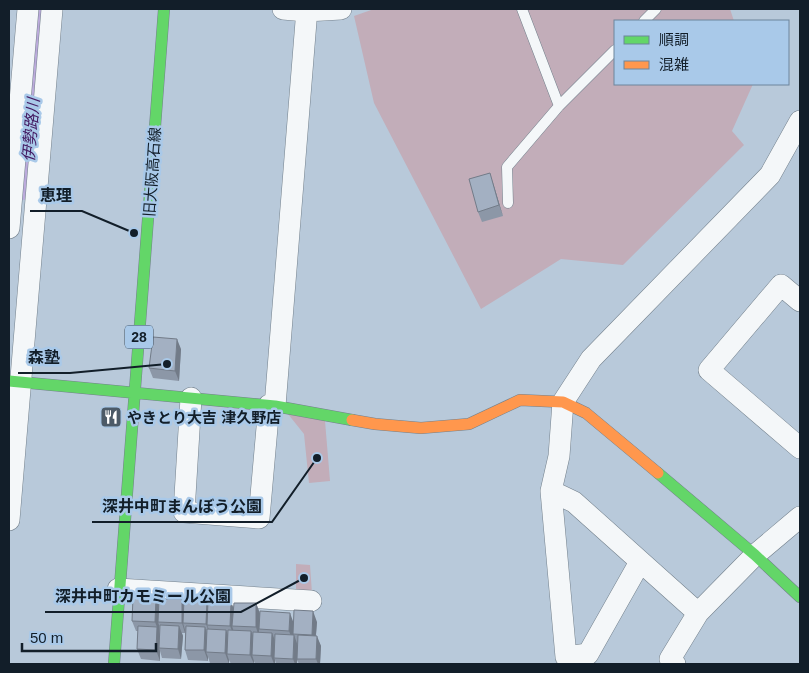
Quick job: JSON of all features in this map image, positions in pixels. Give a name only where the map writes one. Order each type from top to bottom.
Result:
[{"type":"street","points":[[9,228],[15,82],[28,9]]},
{"type":"street","points":[[9,520],[16,382],[52,9]]},
{"type":"street","name":"旧大阪高石線","points":[[114,664],[118,590],[164,9]]},
{"type":"street","points":[[283,9],[341,9]]},
{"type":"street","points":[[191,398],[184,512],[259,518],[272,405],[306,10]]},
{"type":"street","points":[[640,562],[588,654],[566,657],[551,491],[558,456],[563,402],[591,359],[770,175],[800,121]]},
{"type":"street","points":[[800,301],[781,285],[709,370],[800,448]]},
{"type":"street","points":[[16,382],[272,405],[375,424],[421,428],[469,424],[520,400],[563,402],[586,413],[755,555],[800,597]]},
{"type":"street","points":[[551,491],[574,502],[698,613]]},
{"type":"street","points":[[675,664],[670,659],[698,613],[755,555],[800,517]]},
{"type":"street","points":[[118,590],[311,601]]},
{"type":"lane","points":[[522,9],[559,106]]},
{"type":"lane","points":[[645,20],[656,9]]},
{"type":"lane","points":[[508,203],[507,167],[559,106],[614,51]]},
{"type":"shaded area","points":[[374,9],[730,9],[734,20],[614,20],[614,85],[753,85],[732,131],[744,145],[623,265],[561,259],[481,309],[374,103],[354,16]]},
{"type":"shaded area","points":[[288,414],[325,421],[330,481],[309,483],[304,434]]},
{"type":"shaded area","points":[[296,564],[310,565],[312,593],[296,591]]},
{"type":"building","points":[[490,173],[499,205],[478,212],[469,179]]},
{"type":"building","points":[[153,337],[177,339],[175,371],[149,368]]},
{"type":"building","points":[[133,597],[156,598],[155,622],[132,621]]},
{"type":"building","points":[[159,599],[182,599],[182,623],[158,622]]},
{"type":"building","points":[[184,599],[207,600],[206,624],[183,623]]},
{"type":"building","points":[[208,601],[231,602],[230,626],[207,625]]},
{"type":"building","points":[[234,603],[256,603],[256,627],[232,626]]},
{"type":"building","points":[[294,610],[313,611],[312,635],[293,634]]},
{"type":"building","points":[[260,611],[290,613],[289,631],[259,629]]},
{"type":"building","points":[[160,625],[179,626],[178,649],[159,648]]},
{"type":"building","points":[[138,626],[157,627],[156,650],[137,649]]},
{"type":"building","points":[[186,626],[205,627],[204,650],[185,650]]},
{"type":"building","points":[[207,629],[226,630],[225,653],[206,652]]},
{"type":"building","points":[[228,630],[251,631],[250,655],[227,654]]},
{"type":"building","points":[[253,632],[272,633],[271,656],[252,655]]},
{"type":"building","points":[[275,634],[294,635],[293,659],[274,658]]},
{"type":"building","points":[[298,635],[317,636],[316,659],[297,659]]},
{"type":"waterway","name":"伊勢路川","points":[[27,184],[41,9]]},
{"type":"traffic: fast","points":[[114,664],[164,9]]},
{"type":"traffic: fast","points":[[9,381],[275,406],[352,420]]},
{"type":"traffic: fast","points":[[658,473],[755,555],[800,597]]},
{"type":"traffic: slow","points":[[352,420],[421,428],[469,424],[520,400],[563,402],[586,413],[658,473]]},
{"type":"place","name":"恵理","points":[[134,233]]},
{"type":"place","name":"森塾","points":[[167,364]]},
{"type":"place","name":"やきとり大吉 津久野店","points":[[111,417]]},
{"type":"place","name":"深井中町まんぼう公園","points":[[317,458]]},
{"type":"place","name":"深井中町カモミール公園","points":[[304,578]]}]
